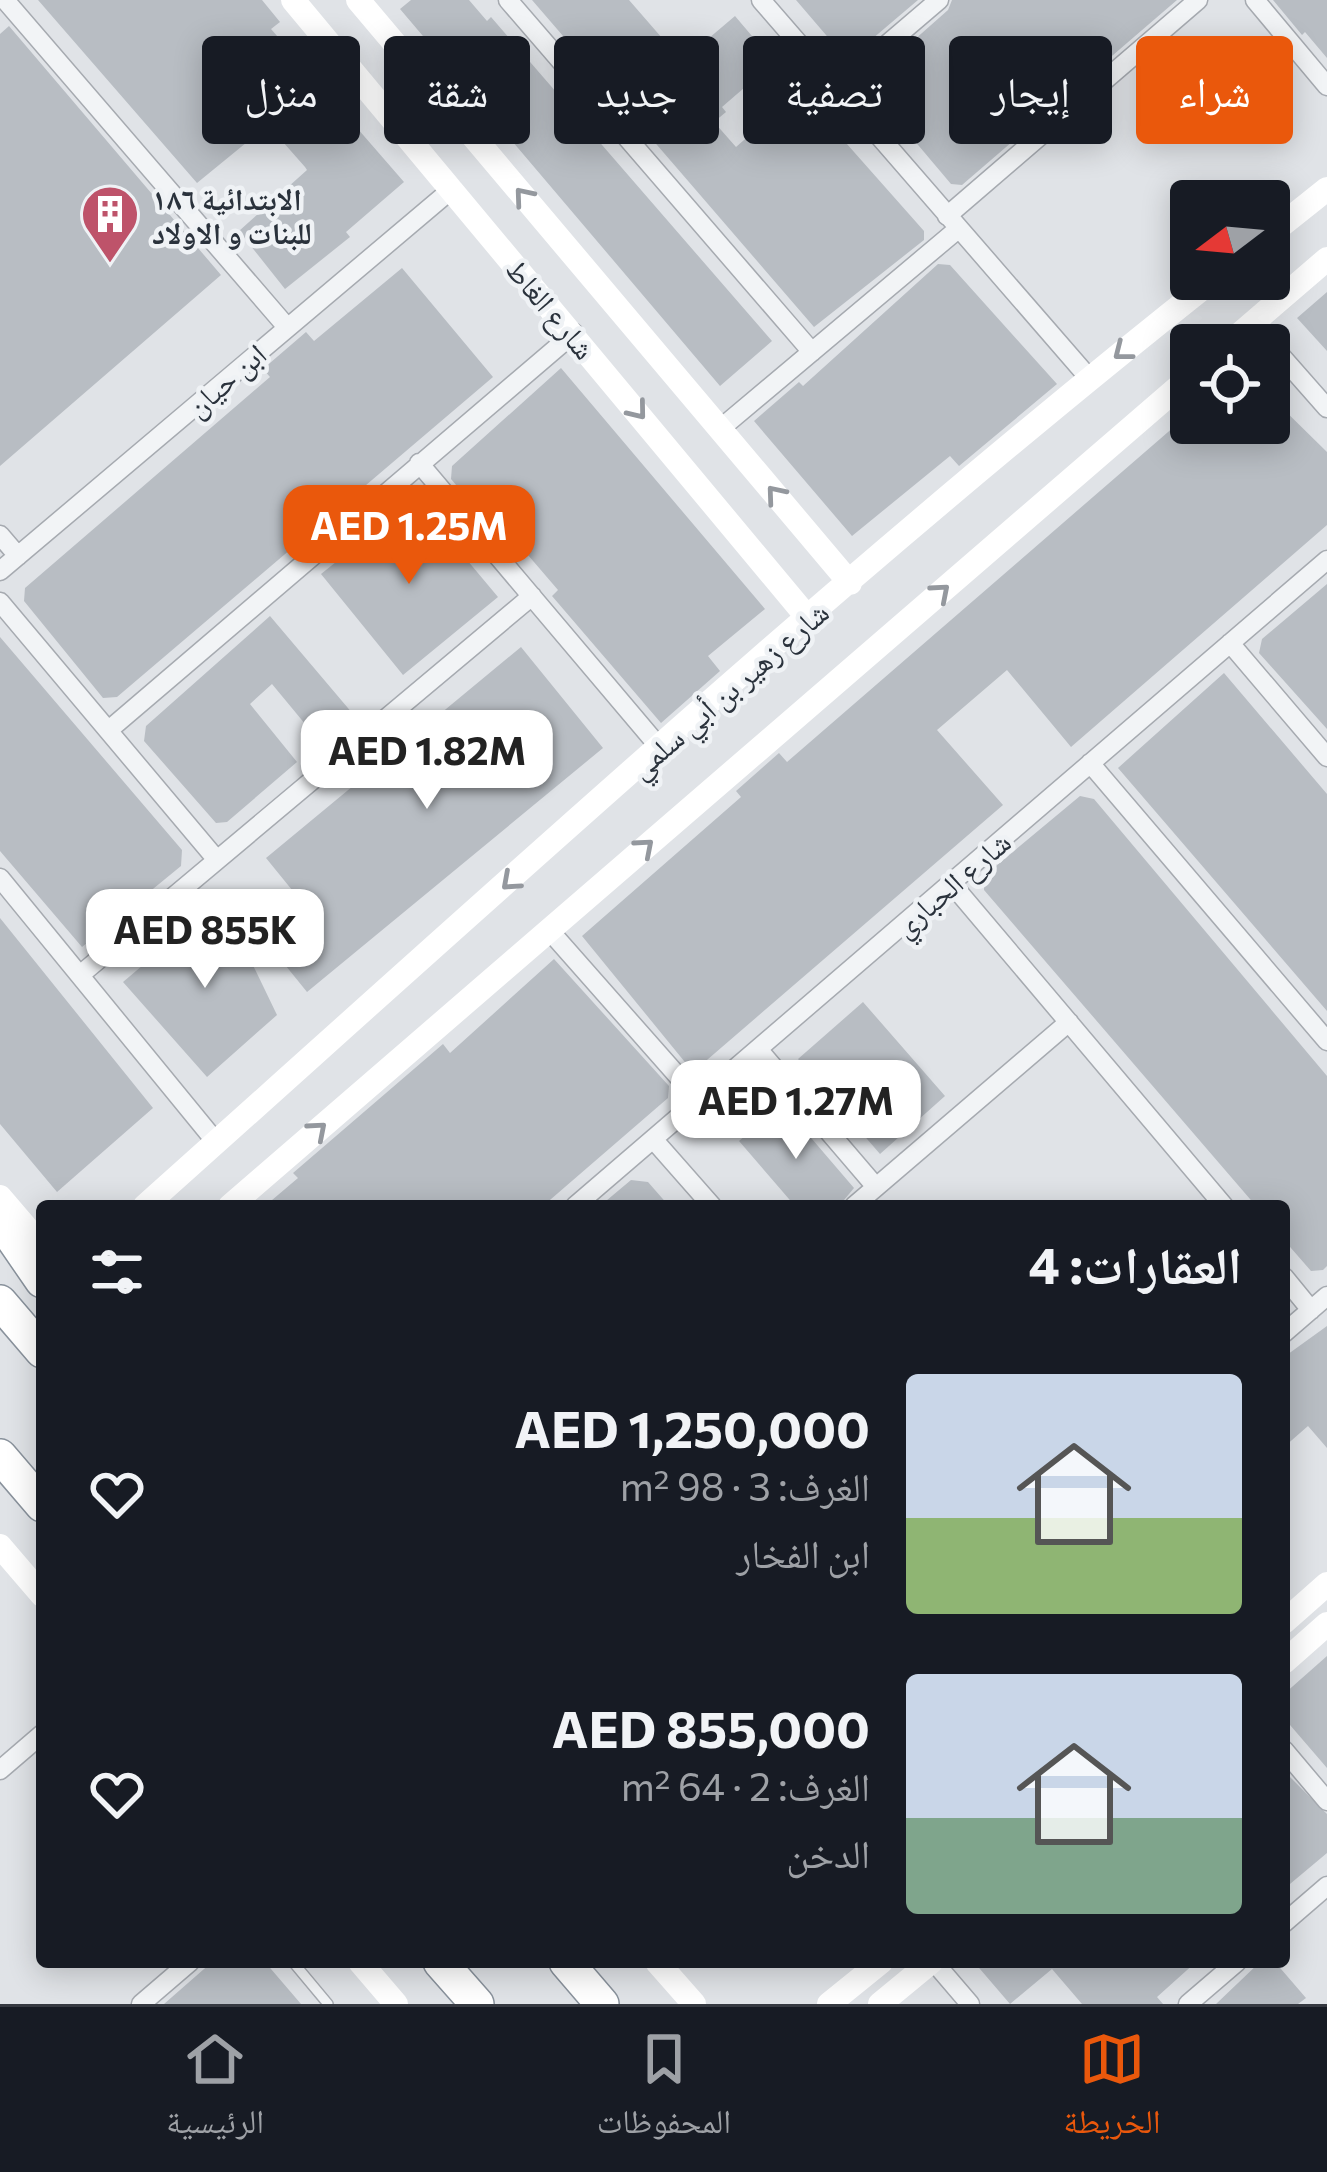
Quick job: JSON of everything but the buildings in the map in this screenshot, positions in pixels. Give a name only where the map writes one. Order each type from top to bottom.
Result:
[{"type":"highway","points":[[0,1220],[36,1272]]},
{"type":"highway","points":[[0,1302],[36,1344]]},
{"type":"highway","points":[[0,1461],[36,1498]]},
{"type":"highway","points":[[445,1968],[477,2004]]},
{"type":"highway","points":[[571,1968],[602,2004]]},
{"type":"street","name":"شارع الغاط","points":[[292,0],[808,618]]},
{"type":"street","points":[[508,0],[812,352]]},
{"type":"street","points":[[761,0],[792,36]]},
{"type":"street","points":[[897,36],[939,0]]},
{"type":"street","points":[[720,429],[812,352],[1198,0]]},
{"type":"street","points":[[1255,0],[1327,86]]},
{"type":"street","points":[[3,1],[286,326]]},
{"type":"street","name":"شارع الغاط","points":[[363,2],[850,583]]},
{"type":"street","points":[[886,144],[1089,378]]},
{"type":"street","name":"ابن حيان","points":[[0,571],[452,189]]},
{"type":"street","points":[[1290,218],[1327,189]]},
{"type":"street","points":[[1327,259],[1252,323],[1327,408]]},
{"type":"street","name":"شارع زهير بن أبي سلمي","points":[[152,1200],[808,618],[1187,300]]},
{"type":"street","points":[[110,729],[574,333]]},
{"type":"street","points":[[237,1200],[1170,394]]},
{"type":"street","points":[[418,463],[660,748]]},
{"type":"street","points":[[0,535],[18,556]]},
{"type":"street","name":"شارع الحباري","points":[[582,1200],[1327,560]]},
{"type":"street","points":[[80,975],[532,596]]},
{"type":"street","points":[[0,602],[217,860]]},
{"type":"street","points":[[1230,644],[1327,757]]},
{"type":"street","points":[[1090,763],[1327,1040]]},
{"type":"street","points":[[0,878],[216,1142]]},
{"type":"street","points":[[951,883],[1219,1200]]},
{"type":"street","points":[[549,930],[699,1100]]},
{"type":"street","points":[[861,1200],[1069,1022]]},
{"type":"street","points":[[758,1048],[876,1187]]},
{"type":"street","points":[[653,1138],[707,1200]]},
{"type":"street","points":[[0,1197],[36,1239]]},
{"type":"street","points":[[1290,1284],[1311,1310]]},
{"type":"street","points":[[1290,1328],[1327,1296]]},
{"type":"street","points":[[0,1546],[36,1588]]},
{"type":"street","points":[[1290,1617],[1327,1584]]},
{"type":"street","points":[[1290,1657],[1327,1624]]},
{"type":"street","points":[[0,1770],[36,1739]]},
{"type":"street","points":[[1290,1757],[1327,1801]]},
{"type":"street","points":[[1290,1918],[1327,1886]]},
{"type":"street","points":[[141,2004],[183,1968]]},
{"type":"street","points":[[365,1968],[396,2004]]},
{"type":"street","points":[[663,1968],[694,2004]]},
{"type":"street","points":[[829,2004],[874,1968]]},
{"type":"street","points":[[880,2004],[925,1968]]},
{"type":"street","points":[[937,1968],[970,2004]]},
{"type":"street","points":[[1187,2004],[1230,1968]]},
{"type":"lane","points":[[298,1968],[328,2004]]},
{"type":"place","name":"الابتدائية ١٨٦ للبنات و الاولاد","points":[[110,265]]}]
